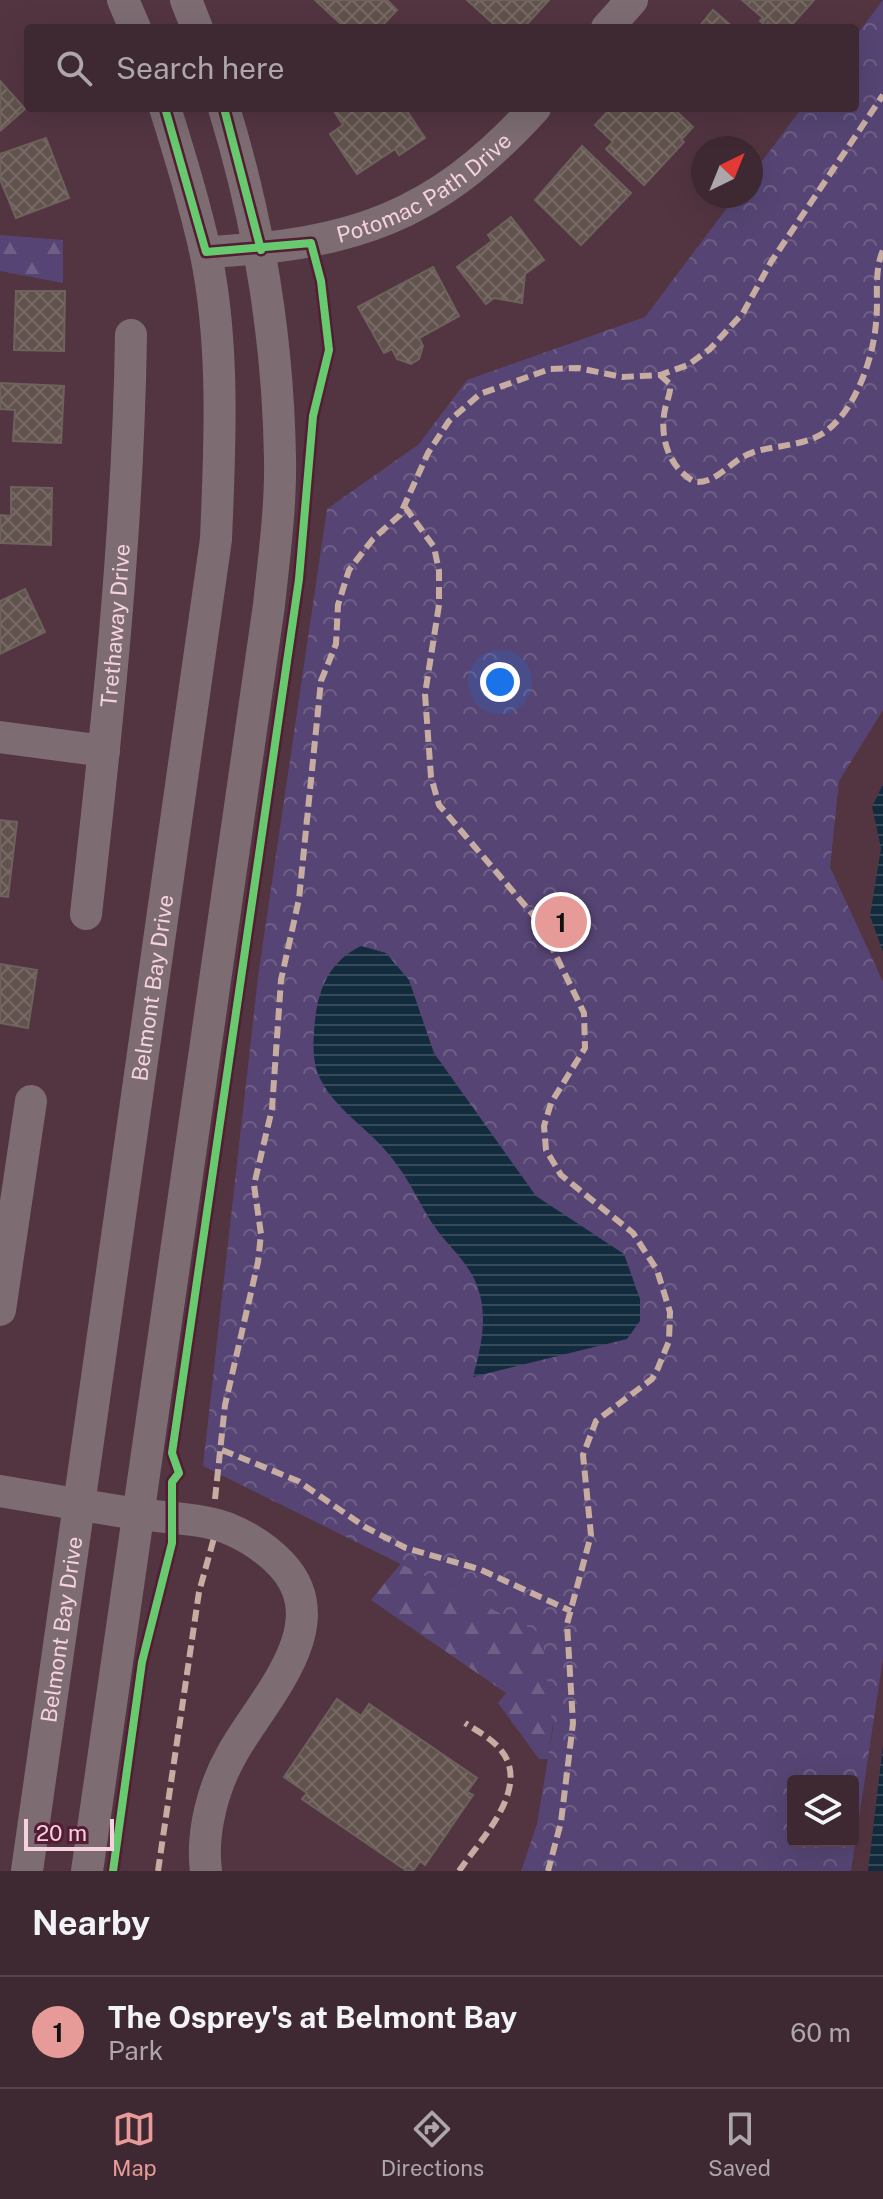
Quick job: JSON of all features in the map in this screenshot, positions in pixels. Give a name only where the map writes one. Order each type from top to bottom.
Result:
[{"type":"street","points":[[123,0],[133,24]]},
{"type":"street","points":[[186,0],[195,24]]},
{"type":"street","points":[[611,24],[632,0]]},
{"type":"street","name":"Belmont Bay Drive","points":[[27,1871],[216,539],[221,438],[206,252],[166,112]]},
{"type":"street","points":[[87,1871],[269,605],[280,460],[275,368],[261,250],[225,112]]},
{"type":"street","name":"Potomac Path Drive","points":[[206,252],[261,250],[345,236],[421,204],[471,169],[531,112]]},
{"type":"street","name":"Trethaway Drive","points":[[86,914],[129,479],[131,335]]},
{"type":"street","points":[[0,737],[104,751]]},
{"type":"street","points":[[0,1310],[31,1101]]},
{"type":"street","points":[[0,1491],[204,1522],[254,1540],[287,1571],[302,1612],[301,1630],[292,1654],[231,1755],[217,1790],[207,1825],[206,1871]]},
{"type":"green space","points":[[883,0],[883,710],[839,781],[830,867],[883,982],[883,1658],[859,1818],[859,1775],[787,1775],[787,1847],[855,1847],[851,1871],[521,1871],[537,1824],[553,1729],[542,1634],[203,1466],[258,977],[327,509],[419,444],[467,380],[645,317],[727,208],[763,208],[763,160],[799,112],[859,112],[859,32]]},
{"type":"green space","points":[[0,235],[63,240],[63,283],[0,271]]},
{"type":"green space","points":[[407,1556],[542,1634],[550,1665],[553,1696],[548,1759],[539,1759],[498,1703],[506,1693],[371,1600]]},
{"type":"water","points":[[883,784],[883,952],[870,916],[881,848],[872,807]]},
{"type":"water","points":[[361,946],[386,953],[409,980],[434,1053],[536,1196],[624,1254],[640,1299],[640,1321],[627,1339],[473,1377],[483,1321],[481,1299],[474,1278],[432,1223],[393,1159],[331,1096],[316,1069],[315,1017],[325,981],[339,962]]},
{"type":"water","points":[[883,1745],[883,1871],[868,1871]]},
{"type":"building","points":[[315,0],[387,0],[397,10],[384,24],[341,24]]},
{"type":"building","points":[[467,0],[549,0],[527,24],[494,24]]},
{"type":"building","points":[[742,0],[814,0],[793,24],[764,24],[760,21],[763,18]]},
{"type":"building","points":[[713,10],[729,24],[701,24]]},
{"type":"building","points":[[0,81],[24,110],[0,131]]},
{"type":"building","points":[[335,112],[408,112],[425,138],[399,155],[395,149],[357,174],[330,134],[343,125]]},
{"type":"building","points":[[607,112],[677,112],[693,127],[681,140],[684,142],[644,185],[606,149],[613,142],[595,125]]},
{"type":"building","points":[[46,138],[69,198],[16,218],[0,179],[0,154]]},
{"type":"building","points":[[582,146],[631,193],[581,245],[535,200]]},
{"type":"building","points":[[511,217],[544,260],[525,274],[522,303],[494,298],[486,304],[457,267],[492,241],[488,235]]},
{"type":"building","points":[[433,267],[459,316],[419,338],[423,346],[419,359],[411,364],[397,359],[392,349],[384,353],[358,307]]},
{"type":"building","points":[[16,291],[65,291],[64,351],[14,350]]},
{"type":"building","points":[[0,383],[64,386],[61,443],[13,441],[15,410],[0,409]]},
{"type":"building","points":[[11,487],[52,488],[51,545],[0,543],[0,515],[11,516]]},
{"type":"building","points":[[25,589],[45,632],[0,654],[0,601]]},
{"type":"building","points":[[0,820],[17,822],[8,897],[0,896]]},
{"type":"building","points":[[0,964],[37,970],[28,1028],[0,1023]]},
{"type":"building","points":[[337,1699],[361,1716],[369,1704],[477,1778],[467,1792],[473,1795],[425,1865],[420,1861],[413,1871],[407,1871],[302,1799],[307,1793],[284,1777]]},
{"type":"marked path","points":[[215,1499],[225,1405],[258,1262],[261,1234],[254,1185],[272,1109],[281,980],[299,899],[321,681],[336,644],[338,605],[349,570],[373,539],[400,515],[428,453],[449,421],[480,394],[550,369],[578,368],[622,377],[660,375],[688,365],[710,349],[743,313],[771,262],[883,95]]},
{"type":"marked path","points":[[660,375],[670,384],[664,420],[668,451],[678,469],[695,482],[711,479],[754,452],[814,438],[827,430],[850,405],[865,372],[874,338],[877,277],[883,250]]},
{"type":"marked path","points":[[405,507],[434,547],[439,571],[439,605],[425,694],[431,777],[439,805],[540,923],[584,1013],[585,1048],[551,1103],[544,1126],[546,1150],[561,1175],[633,1233],[657,1270],[670,1312],[669,1341],[652,1379],[596,1421],[583,1455],[591,1535],[567,1624],[573,1723],[561,1822],[548,1871]]},
{"type":"marked path","points":[[222,1450],[298,1481],[365,1527],[406,1548],[479,1569],[571,1611]]},
{"type":"marked path","points":[[158,1871],[199,1592],[214,1538]]},
{"type":"marked path","points":[[459,1871],[500,1813],[510,1780],[509,1764],[500,1749],[465,1723]]},
{"type":"cycle path","points":[[113,1871],[142,1662],[172,1543],[172,1482],[179,1473],[172,1453],[299,579],[313,416],[329,350],[321,281],[311,243],[206,252],[166,112]]},
{"type":"cycle path","points":[[225,112],[261,250]]},
{"type":"place","name":"The Osprey's at Belmont Bay","points":[[561,922]]}]
